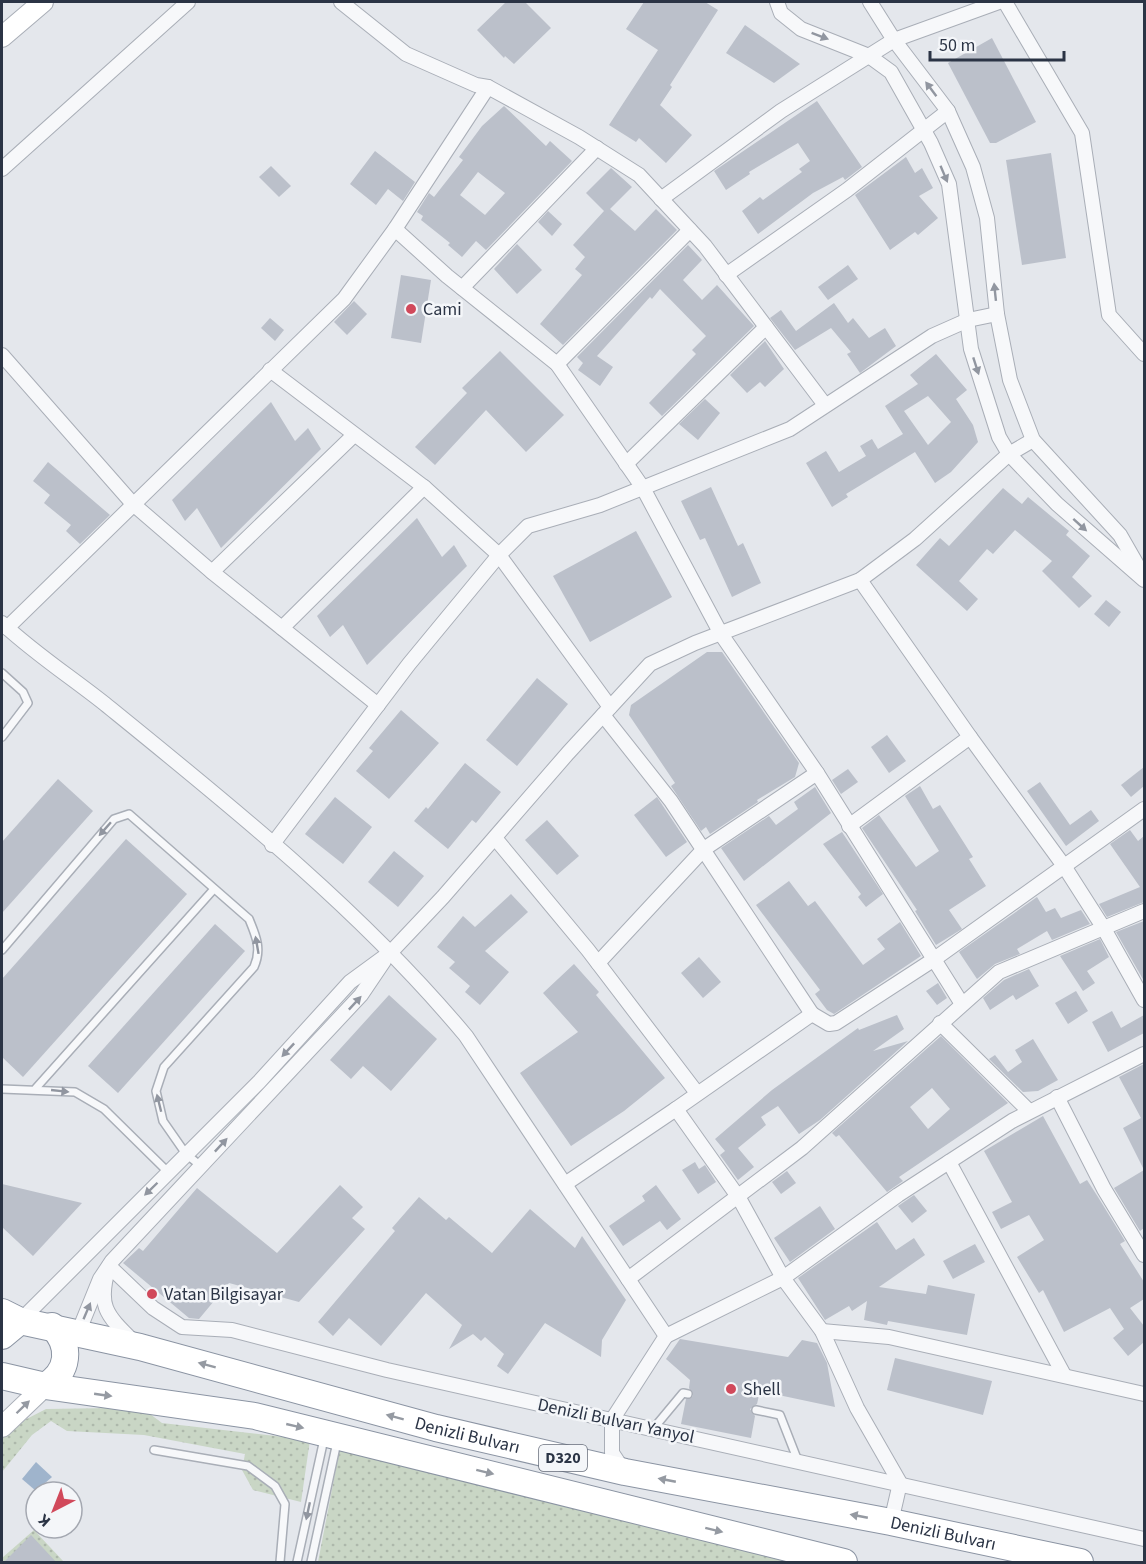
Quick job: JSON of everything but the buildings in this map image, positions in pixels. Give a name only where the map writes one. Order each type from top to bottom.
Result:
[{"type":"highway","name":"Denizli Bulvarı","points":[[8,1323],[52,1326],[78,1332],[436,1428],[625,1472],[891,1522],[1080,1563]]},
{"type":"highway","points":[[45,1386],[59,1375],[64,1365],[65,1344],[52,1326]]},
{"type":"highway","name":"Denizli Bulvarı","points":[[2,1376],[45,1386],[255,1416],[844,1563]]},
{"type":"street","points":[[2,38],[42,2]]},
{"type":"street","points":[[2,169],[188,2]]},
{"type":"street","points":[[341,2],[406,54],[476,85],[488,87],[597,148],[639,175],[690,230],[825,405]]},
{"type":"street","points":[[768,2],[777,2],[781,13],[801,29],[869,56],[891,72],[949,184],[971,349],[999,437],[1009,454],[1057,504],[1144,579]]},
{"type":"street","points":[[870,2],[894,40],[948,111],[973,166],[987,218],[997,314],[1010,380],[1033,440],[1140,558],[1144,579]]},
{"type":"street","points":[[662,199],[781,111],[894,40],[999,2]]},
{"type":"street","points":[[1005,2],[1082,133],[1109,315],[1144,354]]},
{"type":"street","points":[[488,87],[395,229],[344,299],[4,626],[113,711],[272,845],[391,952],[430,992],[466,1036],[666,1336]]},
{"type":"street","points":[[726,275],[847,189],[948,111]]},
{"type":"street","points":[[462,288],[597,148]]},
{"type":"street","points":[[395,229],[462,288],[557,364],[643,488],[721,634],[817,773],[962,1004]]},
{"type":"street","points":[[557,364],[690,230]]},
{"type":"street","points":[[272,845],[378,705],[499,555],[528,526],[600,505],[790,429],[932,336],[968,320],[997,314]]},
{"type":"street","points":[[626,464],[766,327]]},
{"type":"street","points":[[2,355],[133,504],[212,572],[378,705]]},
{"type":"street","points":[[270,370],[424,487],[499,555],[704,849],[812,1014],[829,1024],[836,1023],[933,960],[1144,809]]},
{"type":"street","points":[[212,572],[354,435]]},
{"type":"street","points":[[64,1365],[100,1279],[109,1266],[362,995],[391,952],[443,897],[650,664],[860,580],[915,539],[1009,454],[1033,440]]},
{"type":"street","points":[[282,628],[424,487]]},
{"type":"street","points":[[860,580],[1064,866],[1103,927],[1144,1000]]},
{"type":"street","points":[[849,826],[970,737]]},
{"type":"street","points":[[598,963],[704,849],[817,773]]},
{"type":"street","points":[[495,838],[598,963],[697,1094]]},
{"type":"street","points":[[628,1279],[739,1198],[811,1140],[939,1023],[999,972],[1144,911]]},
{"type":"street","points":[[8,1323],[168,1172],[259,1082],[350,982],[391,952]]},
{"type":"street","points":[[565,1184],[812,1014]]},
{"type":"street","points":[[939,1023],[1029,1112]]},
{"type":"street","points":[[625,1472],[612,1453],[612,1420],[666,1336],[783,1278],[949,1162],[1029,1112],[1144,1054]]},
{"type":"street","points":[[1057,1097],[1104,1189],[1144,1255]]},
{"type":"street","points":[[676,1109],[739,1198],[783,1278],[822,1331],[857,1408],[900,1483],[891,1522]]},
{"type":"street","points":[[949,1162],[1064,1375]]},
{"type":"street","points":[[109,1266],[102,1288],[103,1303],[119,1327],[140,1347]]},
{"type":"street","name":"Denizli Bulvarı Yanyol","points":[[109,1266],[153,1308],[182,1328],[232,1330],[353,1362],[1144,1539]]},
{"type":"street","points":[[822,1331],[889,1337],[1144,1394]]},
{"type":"street","points":[[2,1427],[45,1386]]},
{"type":"lane","points":[[2,673],[23,692],[28,703],[2,737]]},
{"type":"lane","points":[[2,950],[114,819],[129,814],[249,919],[258,941],[259,956],[254,967],[164,1067],[156,1091],[164,1121],[186,1154],[201,1166]]},
{"type":"lane","points":[[36,1088],[214,889]]},
{"type":"lane","points":[[2,1089],[36,1088],[75,1092],[104,1109],[168,1172]]},
{"type":"lane","points":[[652,1429],[683,1393],[688,1394]]},
{"type":"lane","points":[[756,1410],[780,1415],[798,1461]]},
{"type":"lane","points":[[297,1563],[332,1435]]},
{"type":"lane","points":[[311,1563],[332,1435]]},
{"type":"lane","points":[[154,1450],[249,1466],[276,1486],[285,1504],[280,1563]]},
{"type":"green space","points":[[110,1408],[150,1414],[162,1423],[310,1440],[301,1502],[253,1490],[242,1470],[245,1454],[144,1435],[67,1431],[51,1421],[32,1435],[2,1472],[2,1433],[5,1430],[46,1409]]},
{"type":"green space","points":[[340,1448],[814,1562],[318,1562]]},
{"type":"green space","points":[[24,1539],[43,1540],[64,1562],[2,1562],[2,1558]]},
{"type":"water","points":[[36,1462],[52,1477],[49,1480],[22,1479]]},
{"type":"place","name":"Cami","points":[[411,309]]},
{"type":"place","name":"Vatan Bilgisayar","points":[[152,1294]]},
{"type":"place","name":"Shell","points":[[731,1389]]}]
